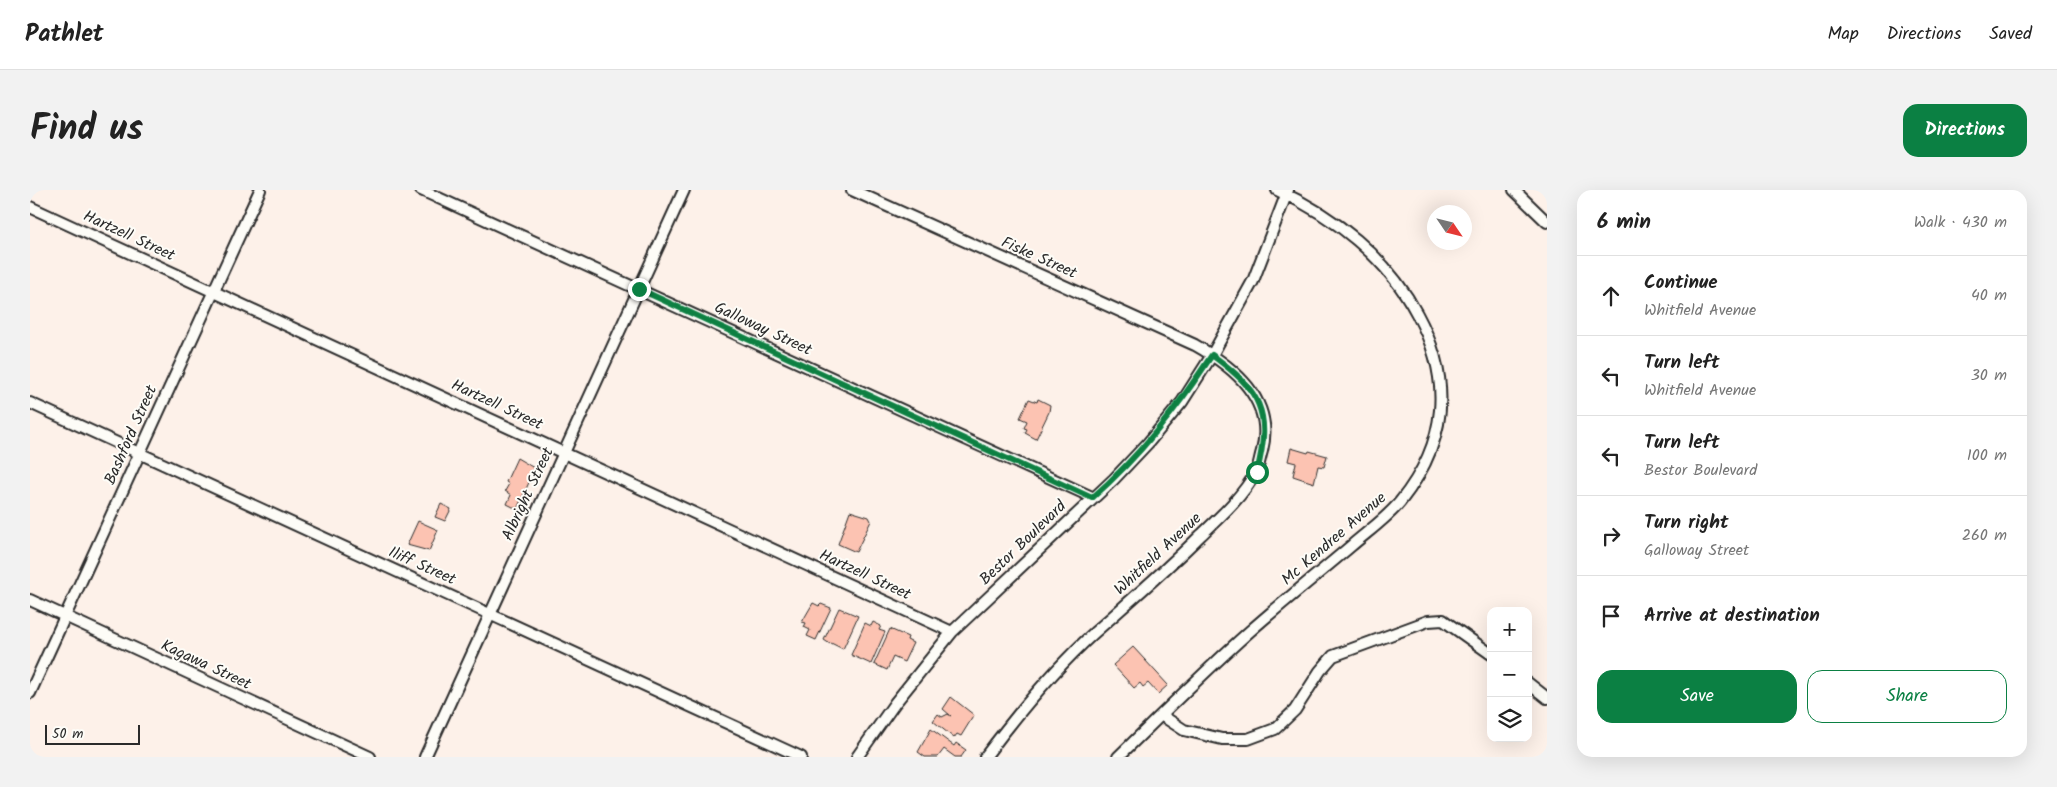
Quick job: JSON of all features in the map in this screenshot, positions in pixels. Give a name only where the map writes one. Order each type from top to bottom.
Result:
[{"type":"street","name":"Bashford Street","points":[[30,693],[260,190]]},
{"type":"street","name":"Galloway Street","points":[[421,190],[1092,498]]},
{"type":"street","name":"Albright Street","points":[[425,757],[684,190]]},
{"type":"street","name":"Fiske Street","points":[[852,190],[1212,355]]},
{"type":"street","points":[[1514,190],[1547,222]]},
{"type":"street","name":"Bestor Boulevard","points":[[857,757],[895,703],[952,632],[1148,443],[1182,402],[1212,355],[1253,280],[1284,192]]},
{"type":"street","name":"Mc Kendree Avenue","points":[[1118,757],[1249,632],[1400,502],[1427,461],[1441,418],[1440,376],[1424,326],[1410,300],[1370,252],[1333,221],[1284,192]]},
{"type":"street","name":"Hartzell Street","points":[[30,207],[952,632]]},
{"type":"street","name":"Whitfield Avenue","points":[[985,757],[1016,716],[1074,654],[1164,573],[1240,494],[1257,472],[1264,435],[1264,419],[1256,399],[1243,379],[1212,355]]},
{"type":"street","name":"Iliff Street","points":[[30,403],[801,757]]},
{"type":"street","name":"Kagawa Street","points":[[30,600],[370,757]]},
{"type":"street","points":[[1162,715],[1184,730],[1222,739],[1248,739],[1276,728],[1295,710],[1320,671],[1333,656],[1428,621],[1443,620],[1488,652]]},
{"type":"street","points":[[1532,686],[1547,698]]},
{"type":"building","points":[[1029,399],[1037,402],[1038,399],[1050,405],[1049,412],[1036,439],[1025,433],[1027,429],[1024,428],[1027,421],[1020,418]]},
{"type":"building","points":[[1291,448],[1327,456],[1324,467],[1318,466],[1314,483],[1293,476],[1296,463],[1288,461]]},
{"type":"building","points":[[517,458],[534,468],[528,477],[531,478],[517,509],[507,504],[511,495],[505,491],[509,484],[506,482]]},
{"type":"building","points":[[441,504],[451,509],[445,521],[435,517]]},
{"type":"building","points":[[850,511],[869,517],[871,521],[856,552],[838,544]]},
{"type":"building","points":[[418,521],[438,530],[429,551],[407,545]]},
{"type":"building","points":[[813,603],[831,608],[816,640],[807,636],[810,630],[804,627],[806,623],[802,622]]},
{"type":"building","points":[[839,608],[858,616],[843,649],[824,640]]},
{"type":"building","points":[[873,622],[881,626],[879,630],[885,632],[871,664],[851,655],[865,623],[871,626]]},
{"type":"building","points":[[890,629],[908,637],[907,640],[913,643],[904,662],[893,657],[887,670],[874,664]]},
{"type":"building","points":[[1133,647],[1168,685],[1158,694],[1148,683],[1143,687],[1140,683],[1134,688],[1113,665]]},
{"type":"building","points":[[951,697],[974,715],[961,736],[957,734],[954,738],[933,721],[938,714],[942,717],[948,714],[951,716],[943,709]]},
{"type":"building","points":[[931,729],[954,746],[956,743],[966,750],[961,757],[955,757],[944,749],[938,757],[925,757],[918,752]]},
{"type":"route","points":[[639,289],[1092,498],[1148,443],[1182,402],[1212,355],[1243,379],[1256,399],[1264,419],[1264,443],[1257,472]]}]
